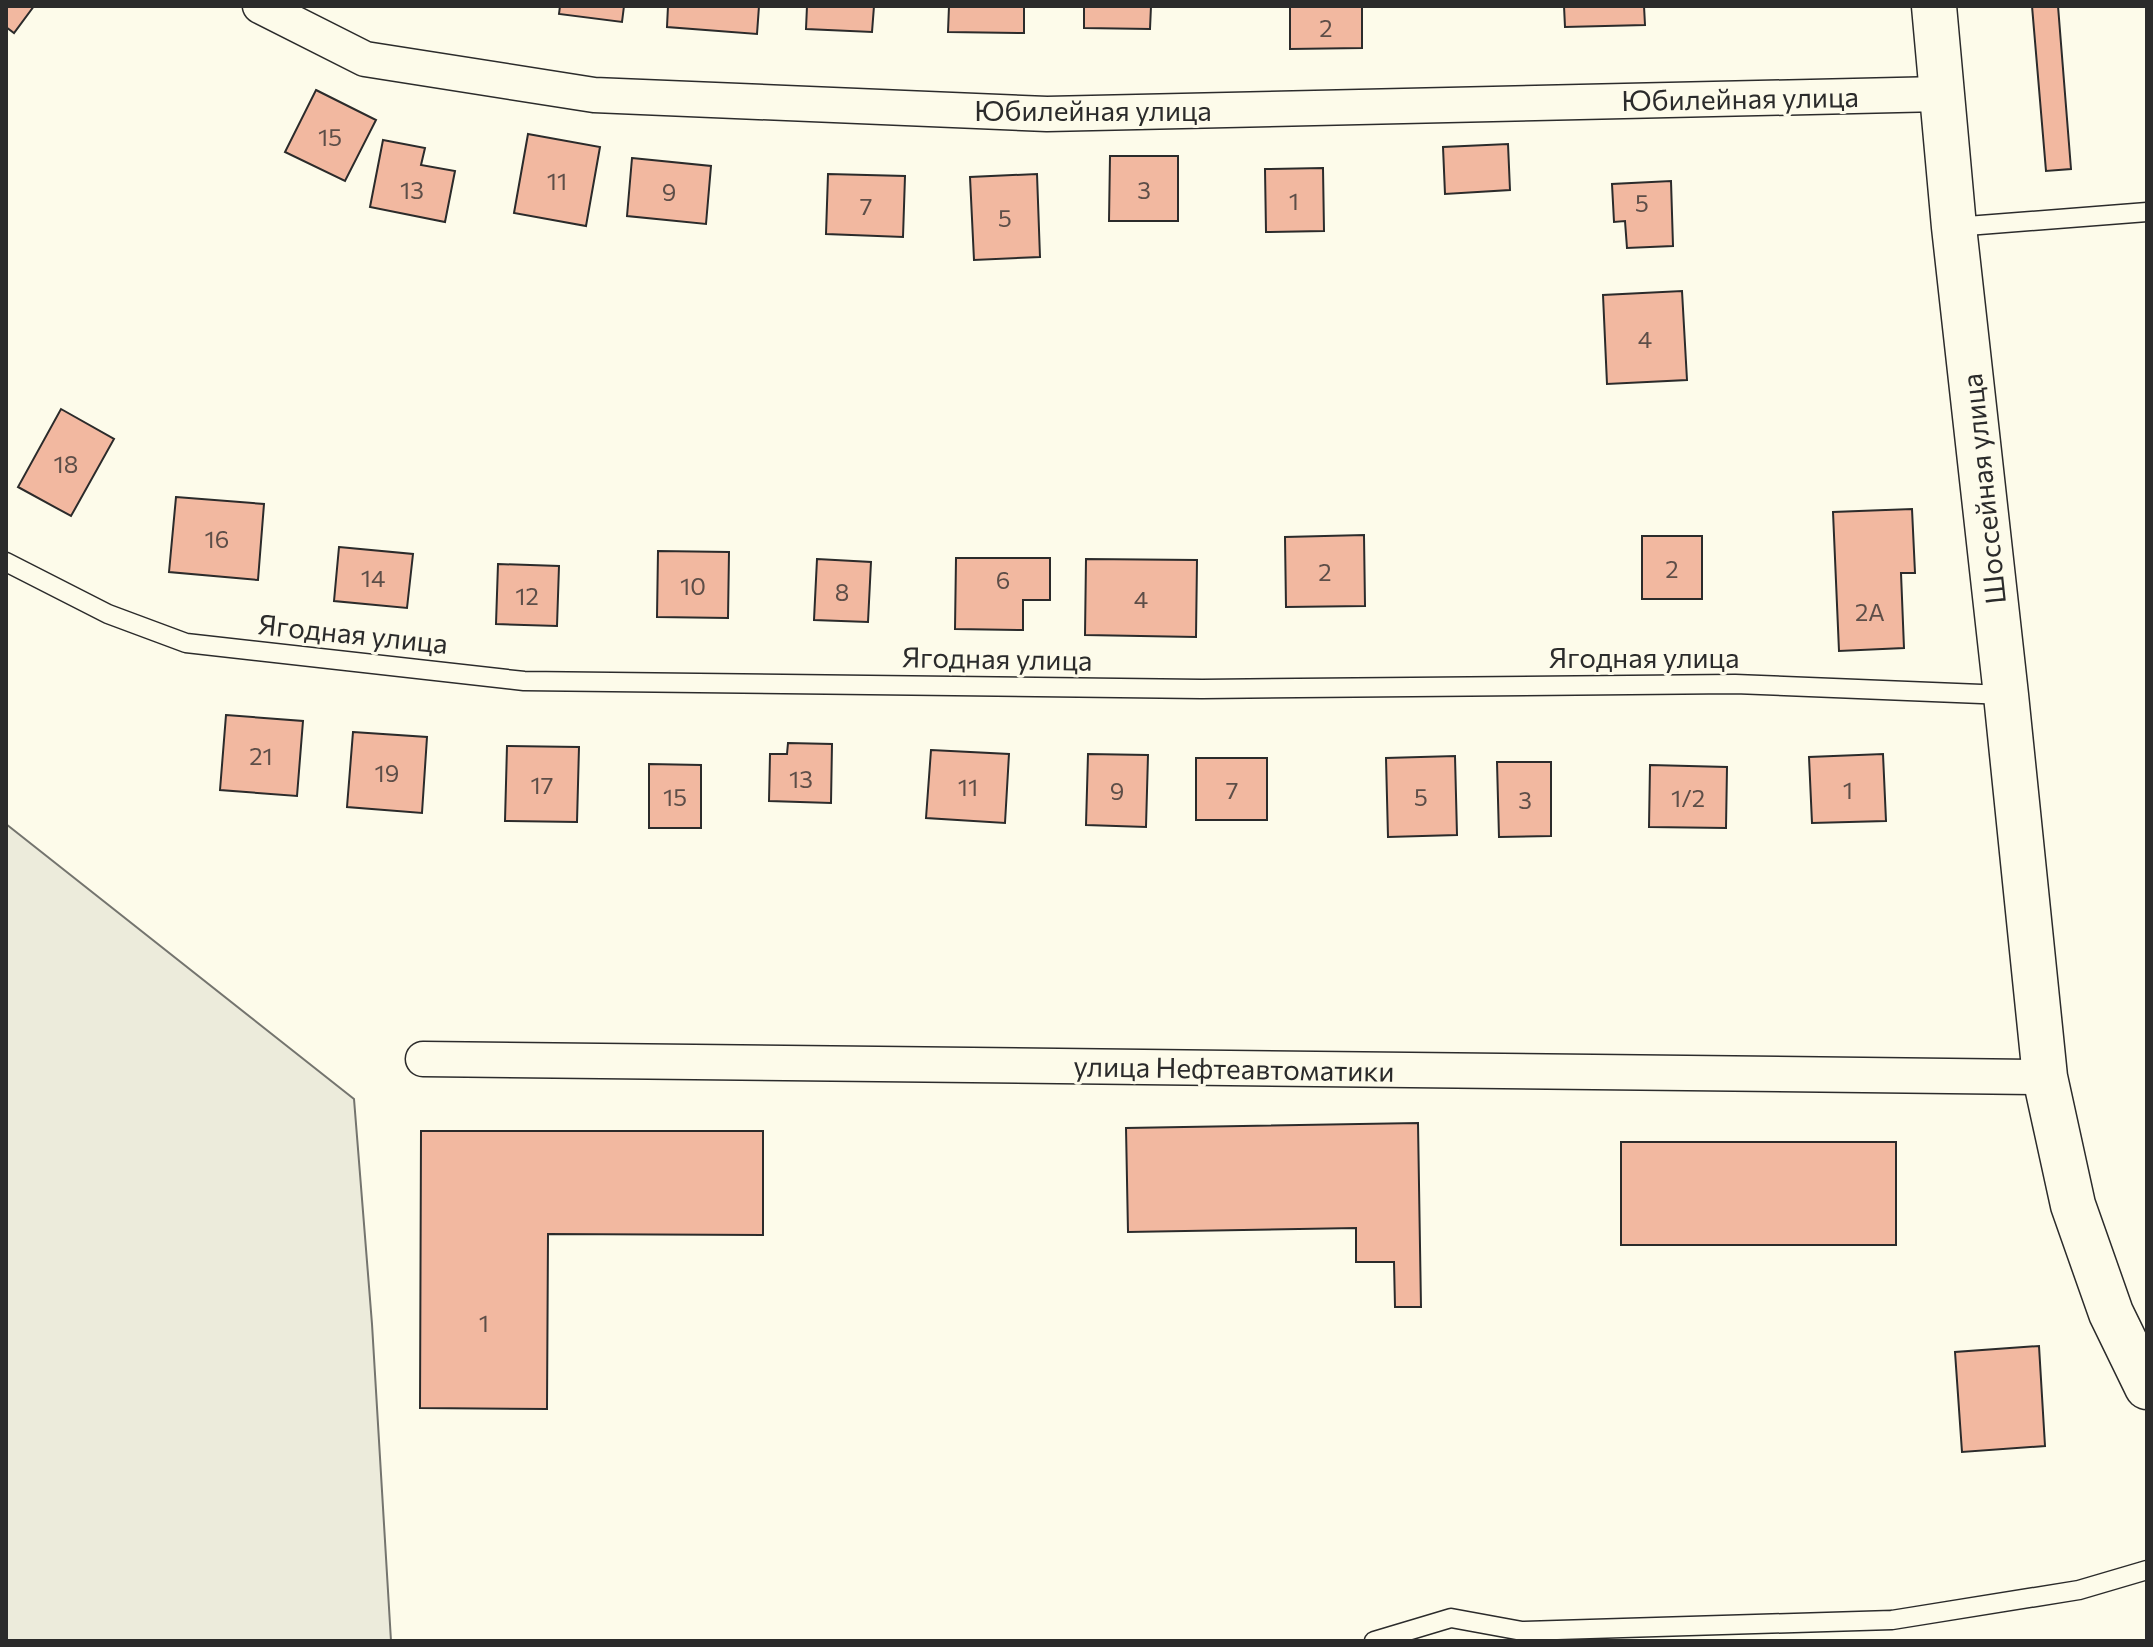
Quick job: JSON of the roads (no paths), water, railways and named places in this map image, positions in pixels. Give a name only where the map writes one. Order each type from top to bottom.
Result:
[{"type":"street","name":"Юбилейная улица","points":[[260,6],[365,59],[594,95],[1047,114],[1941,94]]},
{"type":"street","name":"Шоссейная улица","points":[[1934,6],[1954,227],[2045,1077],[2073,1205],[2111,1313],[2147,1387]]},
{"type":"street","name":"улица Нефтеавтоматики","points":[[423,1059],[2045,1077]]},
{"type":"lane","points":[[1954,227],[2147,212]]},
{"type":"lane","name":"Ягодная улица","points":[[6,562],[108,614],[186,643],[524,681],[1202,689],[1735,684],[2006,695]]},
{"type":"lane","points":[[1374,1641],[1451,1618],[1522,1631],[1892,1620],[2079,1590],[2147,1570]]}]
